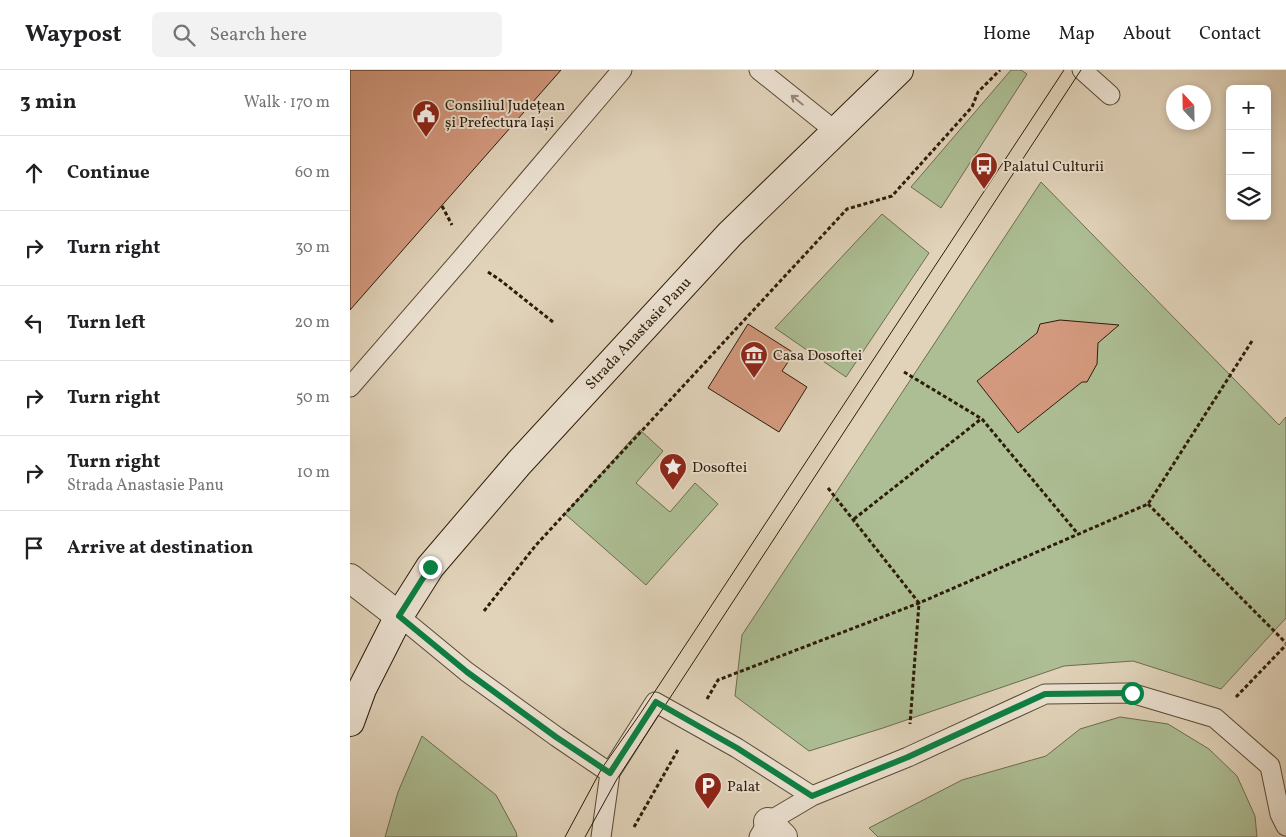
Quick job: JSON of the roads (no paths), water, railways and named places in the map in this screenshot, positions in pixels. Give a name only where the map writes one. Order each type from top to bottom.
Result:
[{"type":"main road","name":"Strada Anastasie Panu","points":[[350,722],[362,689],[399,616],[430,567],[519,463],[730,234],[899,70]]},
{"type":"main road","points":[[350,578],[399,616]]},
{"type":"lane","points":[[350,387],[622,70]]},
{"type":"lane","points":[[760,70],[835,131]]},
{"type":"lane","points":[[1082,70],[1110,95]]},
{"type":"lane","points":[[399,616],[467,672],[556,737],[610,773]]},
{"type":"lane","points":[[770,832],[812,796],[908,757],[1045,694],[1132,693],[1215,718],[1278,768],[1280,814],[1286,826]]},
{"type":"lane","points":[[601,837],[610,773],[656,702],[737,748],[812,796]]},
{"type":"tram line","points":[[565,837],[602,768],[640,714],[1064,70]]},
{"type":"tram line","points":[[585,837],[617,779],[1081,70]]},
{"type":"place","name":"Consiliul Județean și Prefectura Iași","points":[[426,138]]},
{"type":"place","name":"Palatul Culturii","points":[[984,190]]},
{"type":"place","name":"Casa Dosoftei","points":[[754,379]]},
{"type":"place","name":"Dosoftei","points":[[673,491]]},
{"type":"place","name":"Palat","points":[[708,810]]}]
